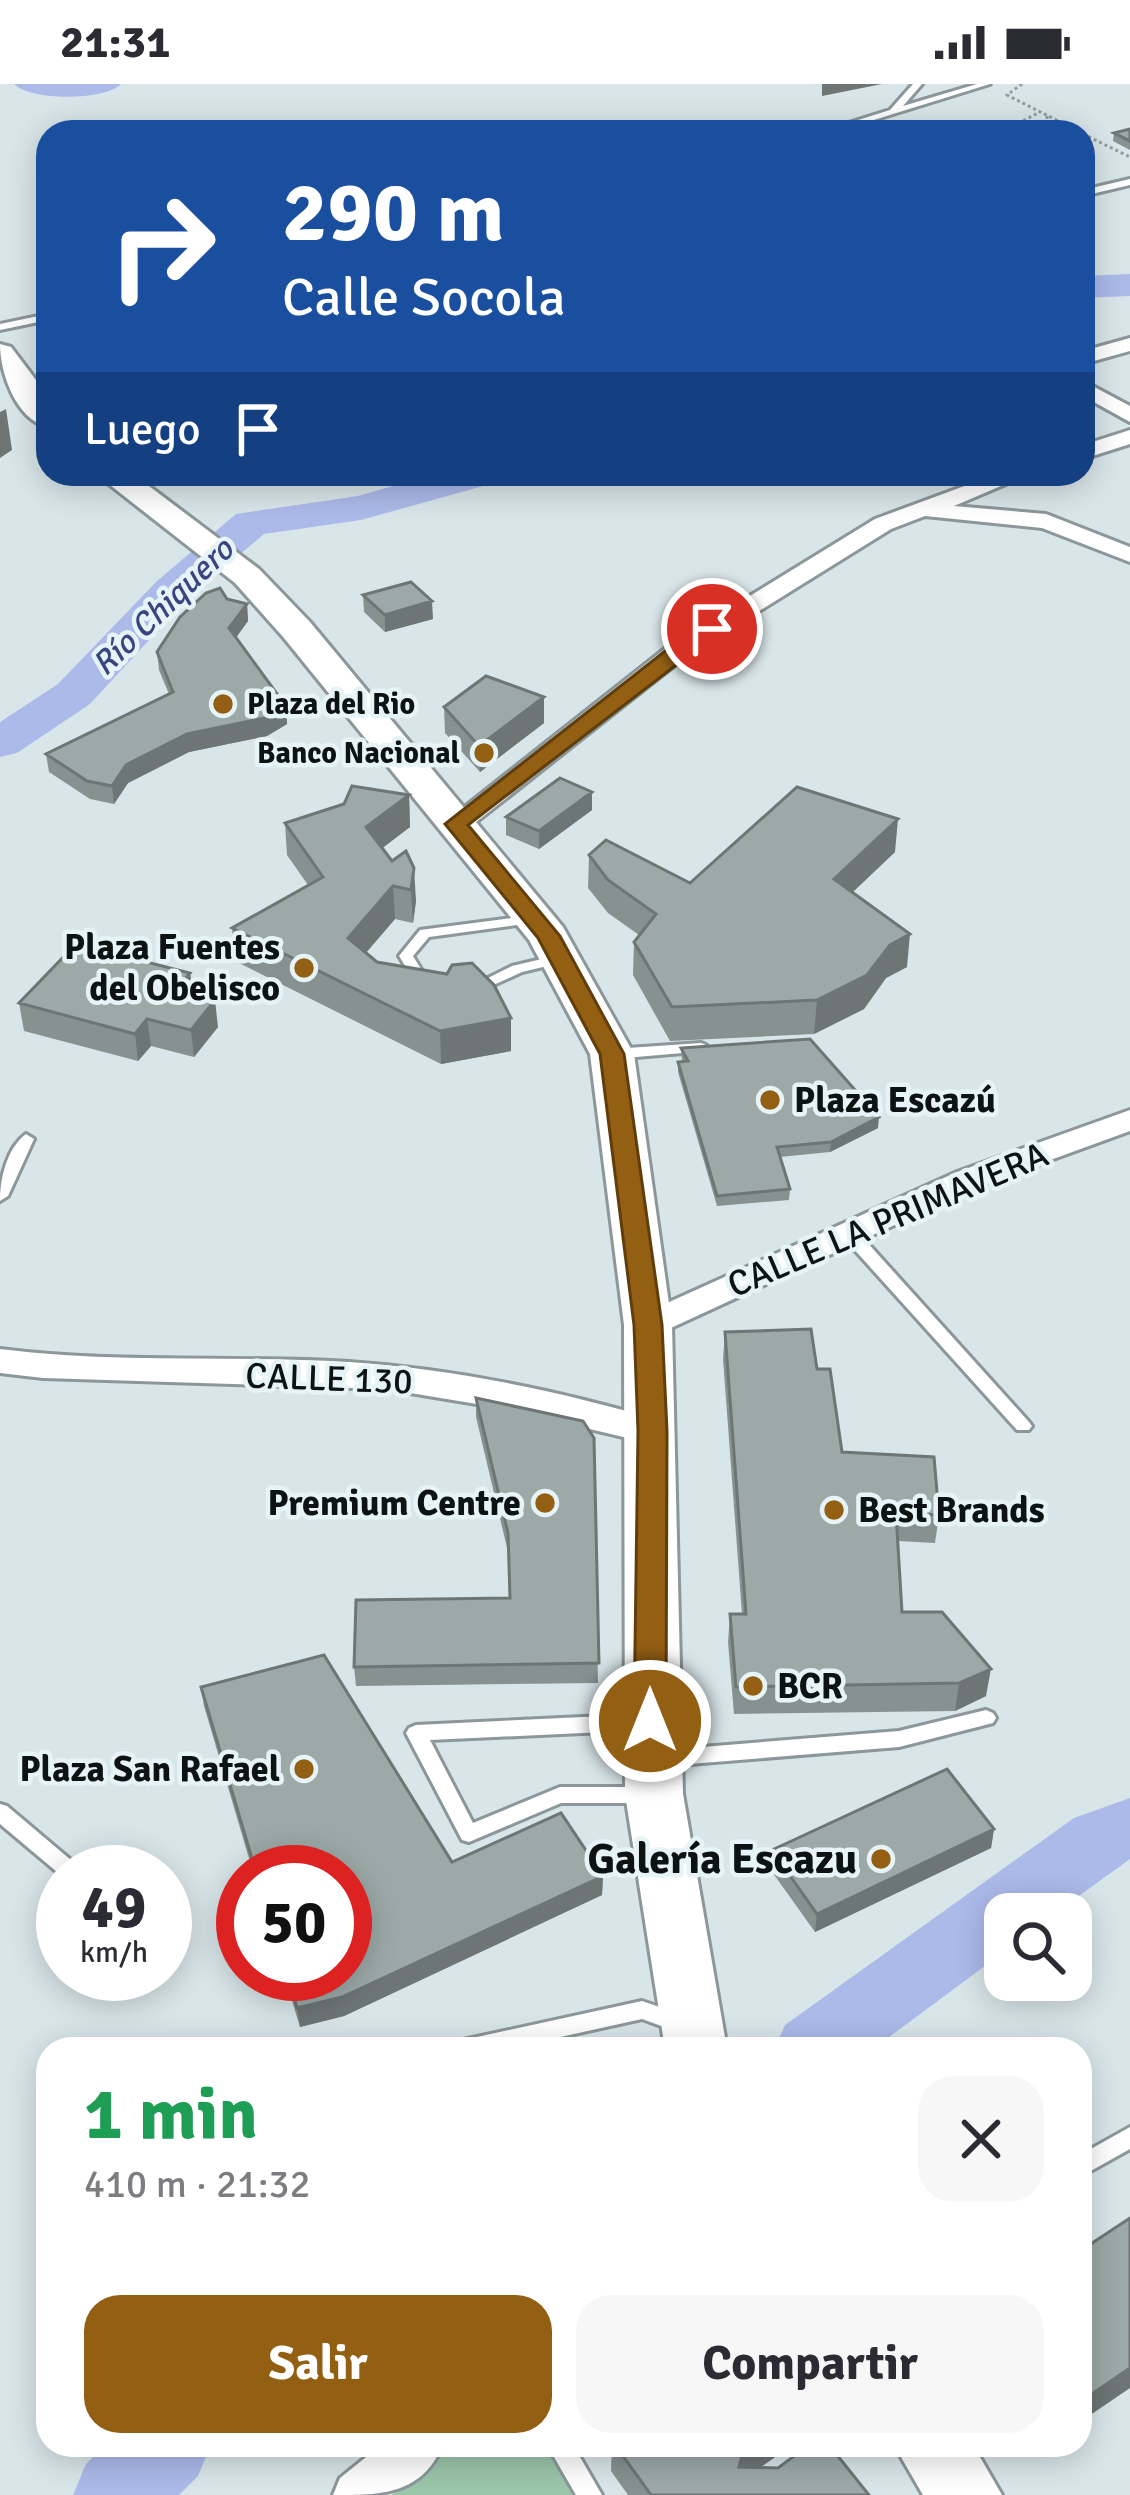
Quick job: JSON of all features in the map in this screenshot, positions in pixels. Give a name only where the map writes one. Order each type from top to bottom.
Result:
[{"type":"main road","points":[[2,361],[36,405]]},
{"type":"main road","points":[[0,400],[36,412]]},
{"type":"main road","points":[[129,486],[247,576],[535,919],[612,1054],[648,1325],[653,1431],[652,1758],[694,2037]]},
{"type":"main road","points":[[938,2457],[967,2495]]},
{"type":"street","points":[[1095,354],[1130,344]]},
{"type":"street","points":[[1095,394],[1130,415]]},
{"type":"street","points":[[1095,448],[1130,436]]},
{"type":"street","points":[[456,824],[676,652],[914,509],[982,486]]},
{"type":"street","points":[[914,509],[1046,520],[1130,555]]},
{"type":"street","name":"CALLE LA PRIMAVERA","points":[[648,1325],[968,1179],[1130,1120]]},
{"type":"street","name":"CALLE 130","points":[[0,1361],[194,1376],[346,1374],[477,1388],[653,1431]]},
{"type":"street","points":[[357,2495],[404,2457]]},
{"type":"lane","points":[[891,114],[918,84]]},
{"type":"lane","points":[[928,84],[944,93],[968,92]]},
{"type":"lane","points":[[869,120],[986,84]]},
{"type":"lane","points":[[1095,190],[1130,182]]},
{"type":"lane","points":[[0,327],[36,319]]},
{"type":"lane","points":[[535,919],[450,926],[424,934],[406,956],[410,969],[442,989],[472,989],[517,969],[561,958]]},
{"type":"lane","points":[[612,1054],[722,1047]]},
{"type":"lane","points":[[0,1196],[26,1139]]},
{"type":"lane","points":[[849,1233],[1023,1426]]},
{"type":"lane","points":[[652,1758],[469,1834],[416,1733],[652,1758],[899,1739],[986,1718]]},
{"type":"lane","points":[[0,1812],[39,1845]]},
{"type":"lane","points":[[518,2037],[642,2010],[683,1970]]},
{"type":"lane","points":[[642,2010],[689,2037]]},
{"type":"lane","points":[[1092,2160],[1130,2137]]},
{"type":"lane","points":[[566,2457],[590,2495]]},
{"type":"path","points":[[1022,84],[1006,95],[1055,120]]},
{"type":"path","points":[[1025,120],[1040,112]]},
{"type":"path","points":[[1095,140],[1130,157]]},
{"type":"green space","points":[[440,2457],[552,2457],[579,2495],[391,2495]]},
{"type":"building","points":[[1130,129],[1130,141],[1114,133]]},
{"type":"building","points":[[411,582],[432,601],[385,615],[363,595]]},
{"type":"building","name":"Plaza del Rio","points":[[220,588],[227,599],[247,604],[229,628],[286,706],[265,718],[187,734],[126,765],[112,786],[87,781],[46,754],[173,692],[157,652],[180,617],[206,593]]},
{"type":"building","points":[[486,676],[544,697],[479,746],[444,707]]},
{"type":"building","points":[[560,778],[592,792],[539,831],[506,817]]},
{"type":"building","points":[[352,786],[409,795],[366,827],[392,861],[406,851],[414,868],[411,890],[393,886],[348,938],[377,962],[447,974],[452,965],[472,963],[494,985],[511,1018],[440,1031],[232,928],[323,877],[285,823],[344,804]]},
{"type":"building","points":[[797,787],[898,819],[834,879],[910,934],[890,945],[867,975],[817,1000],[672,1007],[634,942],[656,914],[608,880],[589,855],[606,840],[690,883]]},
{"type":"building","points":[[76,944],[190,973],[176,990],[215,1000],[191,1030],[147,1019],[135,1034],[19,1003]]},
{"type":"building","name":"Plaza Escazú","points":[[810,1039],[879,1117],[831,1142],[777,1147],[790,1189],[717,1196],[678,1062],[688,1061],[681,1048]]},
{"type":"building","points":[[811,1329],[817,1369],[830,1369],[842,1452],[934,1457],[939,1515],[896,1513],[902,1612],[942,1612],[991,1669],[959,1683],[736,1687],[730,1614],[746,1614],[725,1332]]},
{"type":"building","points":[[476,1398],[583,1421],[594,1438],[599,1663],[354,1667],[356,1600],[510,1598],[508,1533]]},
{"type":"building","points":[[324,1655],[452,1862],[561,1813],[603,1876],[372,1983],[372,1845],[248,1845],[201,1687]]},
{"type":"building","name":"Galería Escazu","points":[[947,1769],[994,1829],[817,1914],[772,1850]]},
{"type":"building","points":[[295,2001],[326,2001],[297,2008]]},
{"type":"building","points":[[1130,2218],[1130,2368],[1092,2394],[1092,2243]]},
{"type":"building","points":[[624,2457],[742,2457],[739,2467],[778,2468],[793,2457],[839,2457],[869,2495],[651,2495]]},
{"type":"waterway","points":[[30,84],[105,84]]},
{"type":"waterway","name":"Río Chiquero","points":[[1095,286],[1130,285]]},
{"type":"waterway","name":"Río Chiquero","points":[[0,743],[74,694],[172,590],[251,523],[361,508],[438,486]]},
{"type":"waterway","points":[[829,2037],[1100,1839],[1130,1828]]},
{"type":"waterway","points":[[117,2495],[155,2457]]},
{"type":"place","name":"Plaza del Rio","points":[[223,704]]},
{"type":"place","name":"Banco Nacional","points":[[484,753]]},
{"type":"place","name":"Plaza Fuentes del Obelisco","points":[[304,968]]},
{"type":"place","name":"Plaza Escazú","points":[[770,1100]]},
{"type":"place","name":"Premium Centre","points":[[545,1503]]},
{"type":"place","name":"Best Brands","points":[[834,1510]]},
{"type":"place","name":"BCR","points":[[753,1686]]},
{"type":"place","name":"Plaza San Rafael","points":[[304,1769]]},
{"type":"place","name":"Galería Escazu","points":[[881,1859]]},
{"type":"route","points":[[650,1721],[653,1431],[648,1325],[612,1054],[548,936],[456,824],[712,629]]}]
